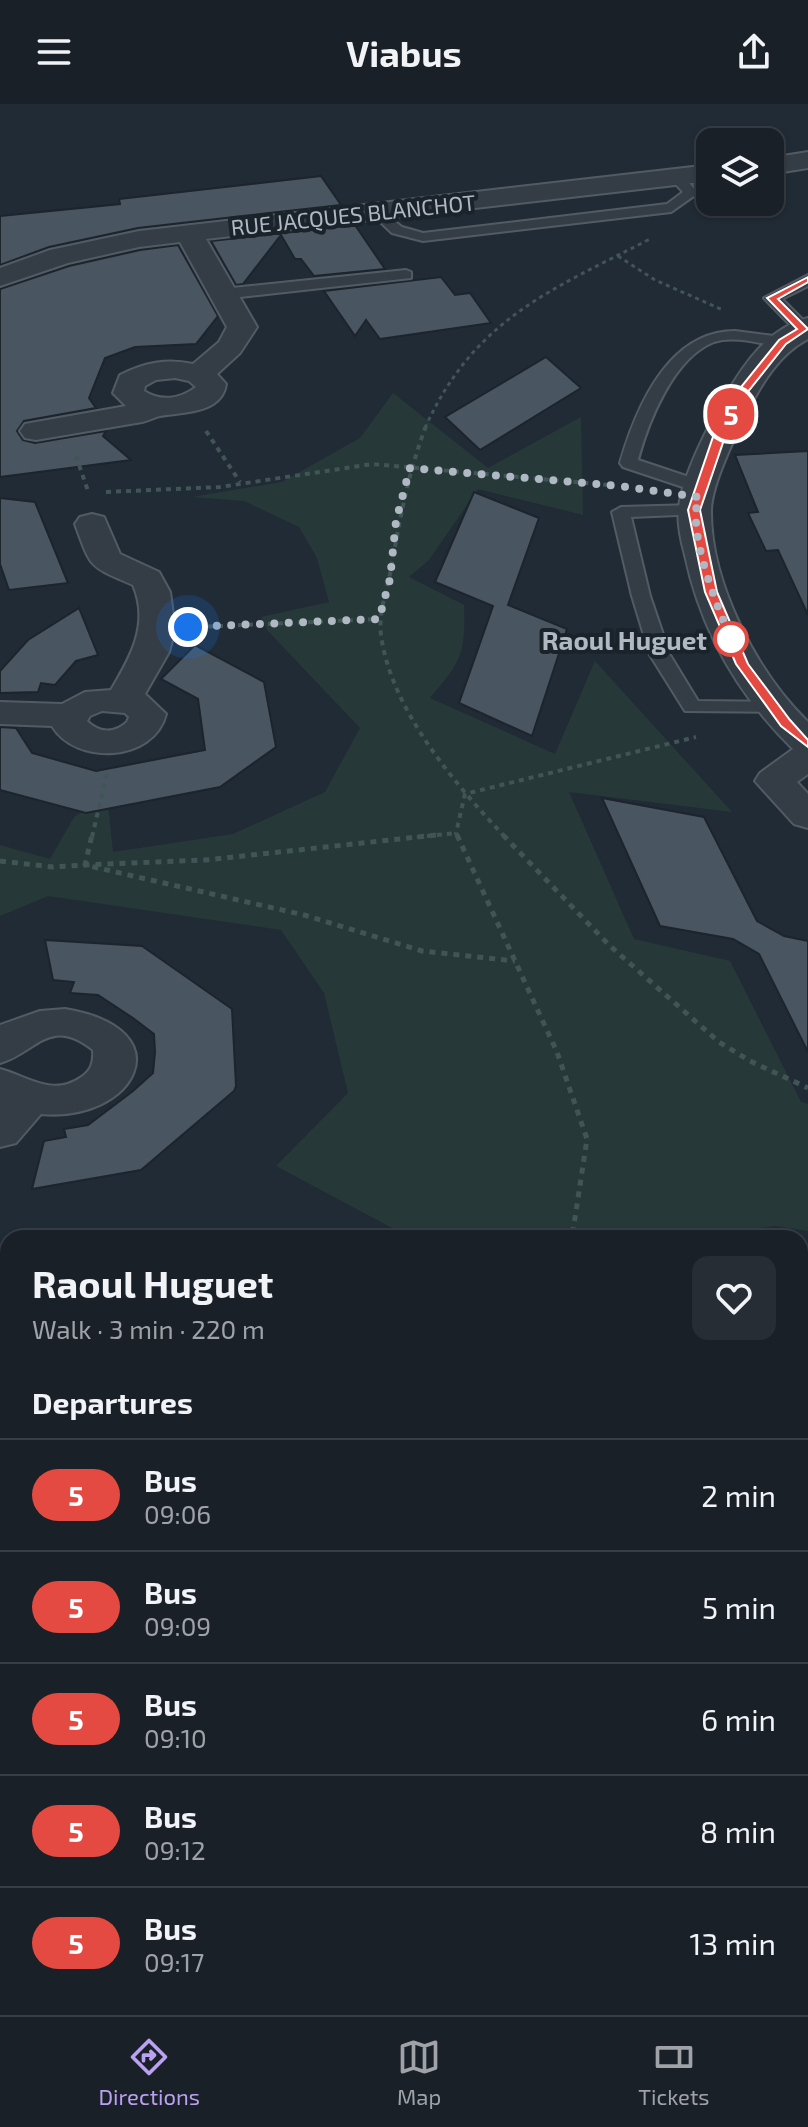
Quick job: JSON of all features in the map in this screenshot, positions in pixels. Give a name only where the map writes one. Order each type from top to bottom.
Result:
[{"type":"street","points":[[784,164],[808,160]]},
{"type":"street","name":"RUE JACQUES BLANCHOT","points":[[0,278],[60,256],[139,239],[696,174]]},
{"type":"street","points":[[188,232],[242,327],[230,347],[199,374]]},
{"type":"street","points":[[797,334],[742,392],[720,434],[697,498],[711,592],[742,664],[774,708],[808,743]]},
{"type":"street","points":[[161,370],[199,374],[211,384],[211,389],[199,400],[188,404],[153,406],[133,398],[128,393],[131,381],[161,370]]},
{"type":"street","points":[[51,429],[142,413],[153,406]]},
{"type":"street","points":[[90,508],[105,560],[147,579],[153,592],[157,629],[151,652],[123,700]]},
{"type":"street","points":[[98,700],[123,700],[143,708],[148,721],[135,734],[111,741],[86,739],[70,728],[71,715],[77,708],[98,700]]},
{"type":"street","points":[[0,713],[71,715]]},
{"type":"street","points":[[808,756],[774,781],[808,816]]},
{"type":"street","points":[[0,1049],[17,1034],[36,1026],[56,1023],[93,1029],[106,1037],[114,1048],[116,1060],[112,1073],[94,1089],[68,1099],[14,1091],[0,1132]]},
{"type":"street","points":[[0,1619],[0,1631]]},
{"type":"lane","points":[[222,294],[406,275]]},
{"type":"lane","points":[[797,334],[772,298],[808,280]]},
{"type":"lane","points":[[697,498],[629,463],[641,419],[669,377],[695,346],[710,338],[797,334]]},
{"type":"lane","points":[[697,498],[621,512],[641,596],[660,655],[692,707],[774,708]]},
{"type":"path","points":[[653,238],[560,285],[506,319],[471,353],[428,417],[410,468],[396,521],[390,579],[379,619],[384,645],[399,687],[422,735],[465,794],[588,927],[663,993],[731,1050],[808,1088]]},
{"type":"path","points":[[618,256],[655,280],[797,334]]},
{"type":"path","points":[[188,404],[240,482]]},
{"type":"path","points":[[51,429],[90,508],[171,491],[220,487],[372,464],[619,486]]},
{"type":"path","points":[[157,629],[379,619]]},
{"type":"path","points":[[465,794],[701,736]]},
{"type":"path","points":[[85,865],[111,757],[111,741]]},
{"type":"path","points":[[465,794],[456,833],[557,1052],[587,1139],[575,1230]]},
{"type":"path","points":[[0,861],[53,867],[206,860],[456,833]]},
{"type":"path","points":[[85,865],[304,915],[422,951],[516,962]]},
{"type":"green space","points":[[393,393],[488,468],[581,417],[583,515],[478,489],[429,560],[409,577],[464,605],[464,634],[459,656],[449,675],[430,698],[555,754],[595,661],[732,812],[569,792],[634,939],[730,961],[801,1102],[808,1104],[808,1230],[775,1226],[744,1230],[396,1230],[276,1166],[348,1093],[324,993],[281,930],[48,896],[0,916],[0,845],[50,859],[74,817],[107,796],[113,852],[233,834],[325,792],[360,728],[267,630],[261,617],[329,602],[317,558],[299,527],[244,501],[192,497],[282,482],[360,438]]},
{"type":"building","points":[[321,176],[341,205],[138,228],[49,247],[0,265],[0,216],[120,204],[119,199]]},
{"type":"building","points":[[355,225],[385,269],[314,276],[301,259],[295,259],[281,235],[243,284],[236,285],[211,241]]},
{"type":"building","points":[[178,245],[218,316],[196,344],[135,347],[105,358],[89,398],[96,408],[24,421],[17,431],[23,440],[35,443],[106,431],[103,436],[131,460],[0,477],[0,289],[69,266]]},
{"type":"building","points":[[441,277],[455,295],[470,293],[491,323],[380,339],[366,320],[355,336],[324,291]]},
{"type":"building","points":[[546,357],[581,388],[480,450],[445,417]]},
{"type":"building","points":[[808,451],[808,615],[778,550],[766,551],[748,513],[758,512],[735,455]]},
{"type":"building","points":[[474,492],[539,518],[508,605],[567,629],[532,736],[459,703],[493,606],[435,582]]},
{"type":"building","points":[[0,498],[35,502],[68,583],[9,590],[0,564]]},
{"type":"building","points":[[79,608],[98,655],[76,661],[55,685],[41,683],[38,692],[0,693],[0,671],[28,640]]},
{"type":"building","points":[[195,645],[264,682],[276,747],[220,787],[86,813],[0,790],[0,727],[16,728],[32,753],[96,771],[205,750],[198,699],[161,679]]},
{"type":"building","points":[[602,798],[704,817],[757,921],[784,936],[808,941],[808,1052],[759,954],[733,939],[660,926]]},
{"type":"building","points":[[45,940],[142,946],[232,1009],[236,1086],[234,1091],[141,1170],[32,1189],[44,1141],[66,1137],[64,1129],[88,1125],[133,1091],[153,1073],[155,1052],[154,1034],[133,1018],[98,995],[70,993],[74,982],[53,980]]},
{"type":"bus line","name":"5","points":[[808,280],[772,298],[803,329],[782,342],[742,392],[720,434],[694,510],[711,592],[742,664],[785,723],[808,743]]},
{"type":"place","name":"Raoul Huguet","points":[[731,639]]},
{"type":"route","points":[[188,627],[379,619],[390,579],[396,521],[410,468],[619,486],[699,497],[694,510],[711,592],[731,639]]}]
